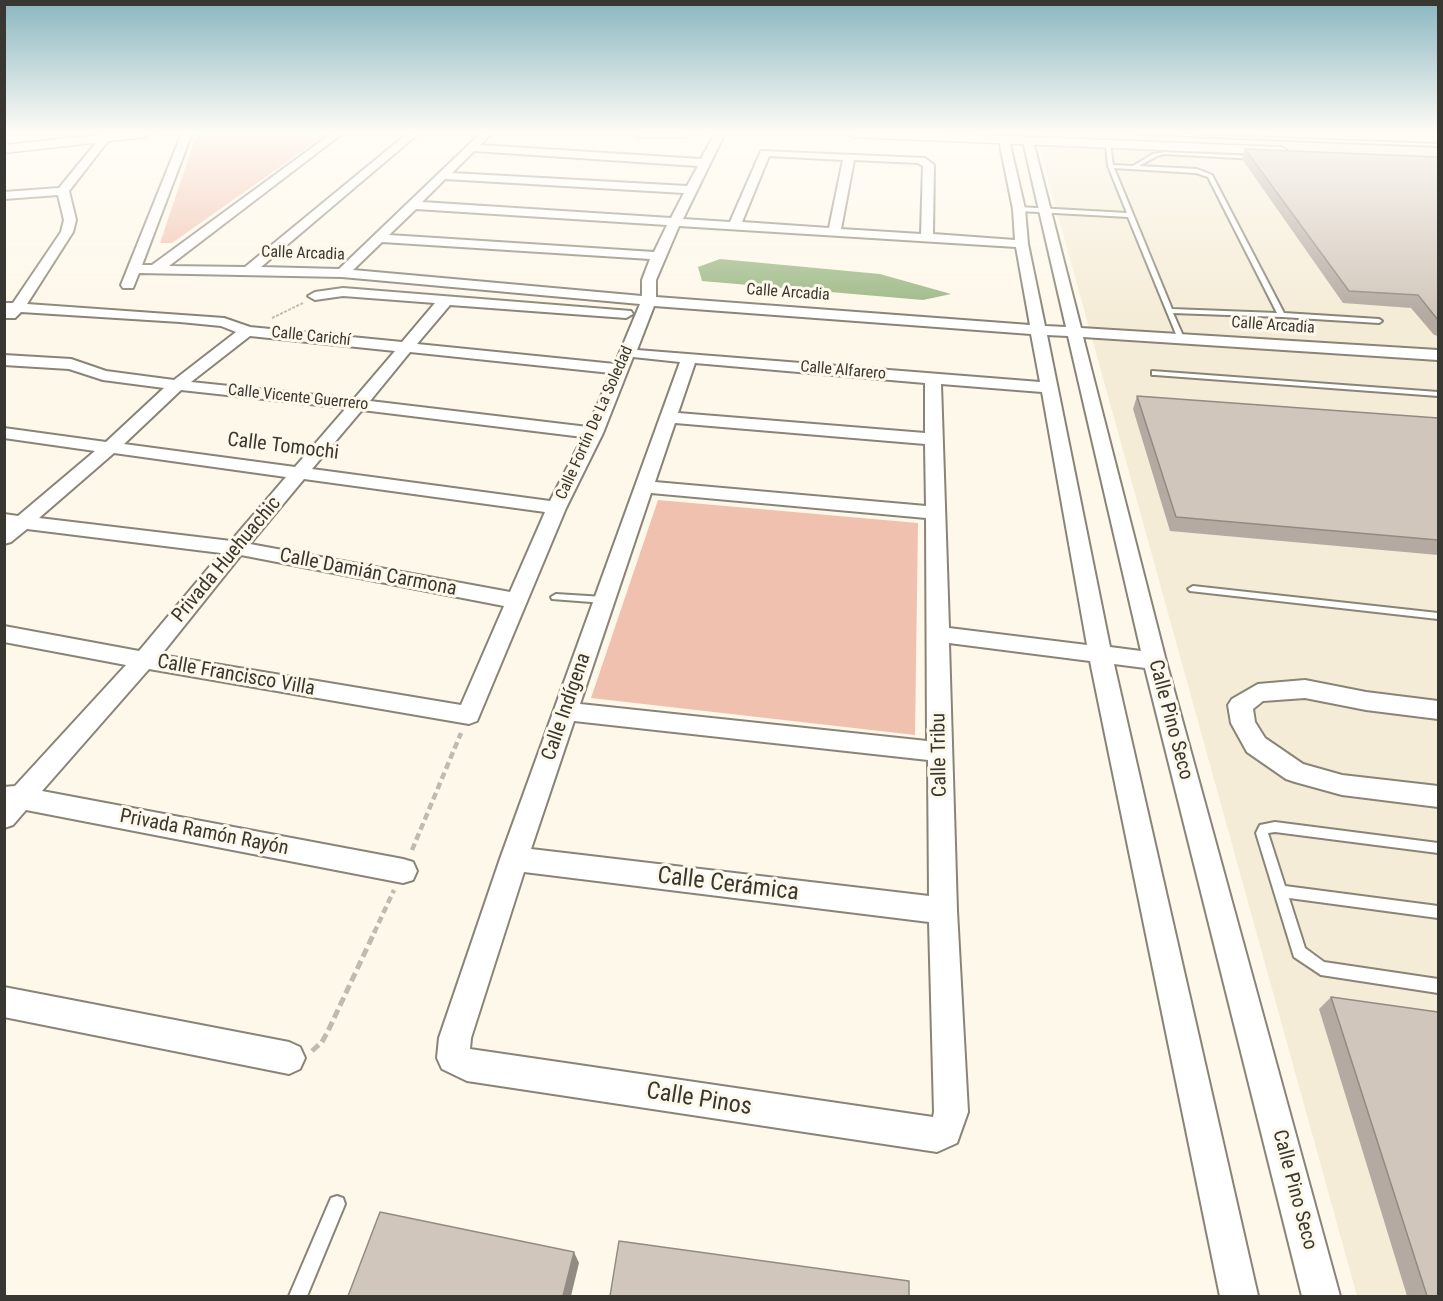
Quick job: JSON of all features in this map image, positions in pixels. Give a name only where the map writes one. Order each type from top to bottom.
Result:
[{"type":"street","points":[[11,208],[23,194]]},
{"type":"street","points":[[4,196],[27,194]]},
{"type":"street","points":[[4,320],[11,307],[68,232],[70,220],[64,194]]},
{"type":"street","points":[[128,285],[164,194]]},
{"type":"street","points":[[156,269],[257,194]]},
{"type":"street","points":[[250,270],[341,194]]},
{"type":"street","points":[[342,273],[427,194]]},
{"type":"street","name":"Calle Fortín De La Soledad","points":[[469,715],[556,508],[594,433],[646,308],[649,280],[658,256],[689,194]]},
{"type":"street","points":[[734,227],[748,194]]},
{"type":"street","points":[[834,232],[842,194]]},
{"type":"street","points":[[927,237],[928,194]]},
{"type":"street","points":[[1019,194],[1022,244],[1100,654],[1239,1296]]},
{"type":"street","name":"Calle Pino Seco","points":[[1039,194],[1155,661],[1322,1296]]},
{"type":"street","points":[[416,205],[1022,244]]},
{"type":"street","points":[[381,238],[658,256]]},
{"type":"street","name":"Calle Arcadia","points":[[136,269],[342,273],[646,308],[1438,355]]},
{"type":"street","points":[[315,296],[344,292],[446,300],[646,308]]},
{"type":"street","name":"Privada Huehuachic","points":[[10,803],[144,660],[446,300]]},
{"type":"street","name":"Calle Carichí","points":[[11,307],[224,322],[247,331],[619,369]]},
{"type":"street","points":[[4,538],[13,521],[109,448],[177,385],[247,331]]},
{"type":"street","name":"Calle Alfarero","points":[[638,354],[1049,388]]},
{"type":"street","name":"Calle Indígena","points":[[453,1058],[455,1038],[514,859],[689,358]]},
{"type":"street","name":"Calle Vicente Guerrero","points":[[4,360],[70,364],[103,375],[177,385],[594,433]]},
{"type":"street","name":"Calle Tribu","points":[[933,378],[943,911],[951,1112],[945,1131]]},
{"type":"street","points":[[669,417],[934,439]]},
{"type":"street","name":"Calle Tomochi","points":[[4,433],[556,508]]},
{"type":"street","points":[[644,487],[935,513]]},
{"type":"street","name":"Calle Damián Carmona","points":[[13,521],[236,548],[518,601]]},
{"type":"street","name":"Calle Francisco Villa","points":[[4,634],[469,715]]},
{"type":"street","points":[[938,634],[1155,661]]},
{"type":"street","points":[[1438,710],[1366,701],[1305,689],[1258,693],[1240,705],[1243,723],[1256,746],[1295,772],[1341,785],[1438,797]]},
{"type":"street","points":[[565,711],[940,752]]},
{"type":"street","name":"Privada Ramón Rayón","points":[[10,803],[403,871]]},
{"type":"street","name":"Calle Cerámica","points":[[514,859],[943,911]]},
{"type":"street","points":[[4,1002],[288,1058]]},
{"type":"street","name":"Calle Pinos","points":[[453,1058],[461,1064],[933,1135],[941,1135],[945,1131]]},
{"type":"lane","points":[[1122,194],[1180,338]]},
{"type":"lane","points":[[1219,194],[1282,315]]},
{"type":"lane","points":[[1019,209],[1130,215]]},
{"type":"lane","points":[[1169,311],[1379,321]]},
{"type":"lane","points":[[1155,373],[1438,394]]},
{"type":"lane","points":[[1193,589],[1438,616]]},
{"type":"lane","points":[[556,597],[604,600]]},
{"type":"lane","points":[[1438,848],[1270,827],[1264,829],[1262,838],[1299,952],[1322,968],[1438,986]]},
{"type":"lane","points":[[1280,891],[1438,912]]},
{"type":"lane","points":[[298,1296],[337,1204]]},
{"type":"path","points":[[247,331],[315,296]]},
{"type":"path","points":[[288,1058],[313,1050],[328,1031],[403,871],[469,715]]},
{"type":"shaded area","points":[[177,194],[242,194],[172,243],[160,243]]},
{"type":"shaded area","points":[[1052,194],[1438,194],[1438,1296],[1357,1296]]},
{"type":"shaded area","points":[[720,259],[880,274],[951,294],[923,300],[702,281],[698,267]]},
{"type":"shaded area","points":[[658,500],[918,523],[915,735],[591,698]]},
{"type":"building","points":[[1278,194],[1438,194],[1438,320],[1418,295],[1349,291]]},
{"type":"building","points":[[1137,396],[1438,418],[1438,540],[1176,517]]},
{"type":"building","points":[[1331,997],[1438,1012],[1438,1296],[1427,1296]]},
{"type":"building","points":[[380,1212],[574,1252],[563,1296],[348,1296]]},
{"type":"building","points":[[619,1241],[909,1281],[909,1296],[610,1296]]}]
